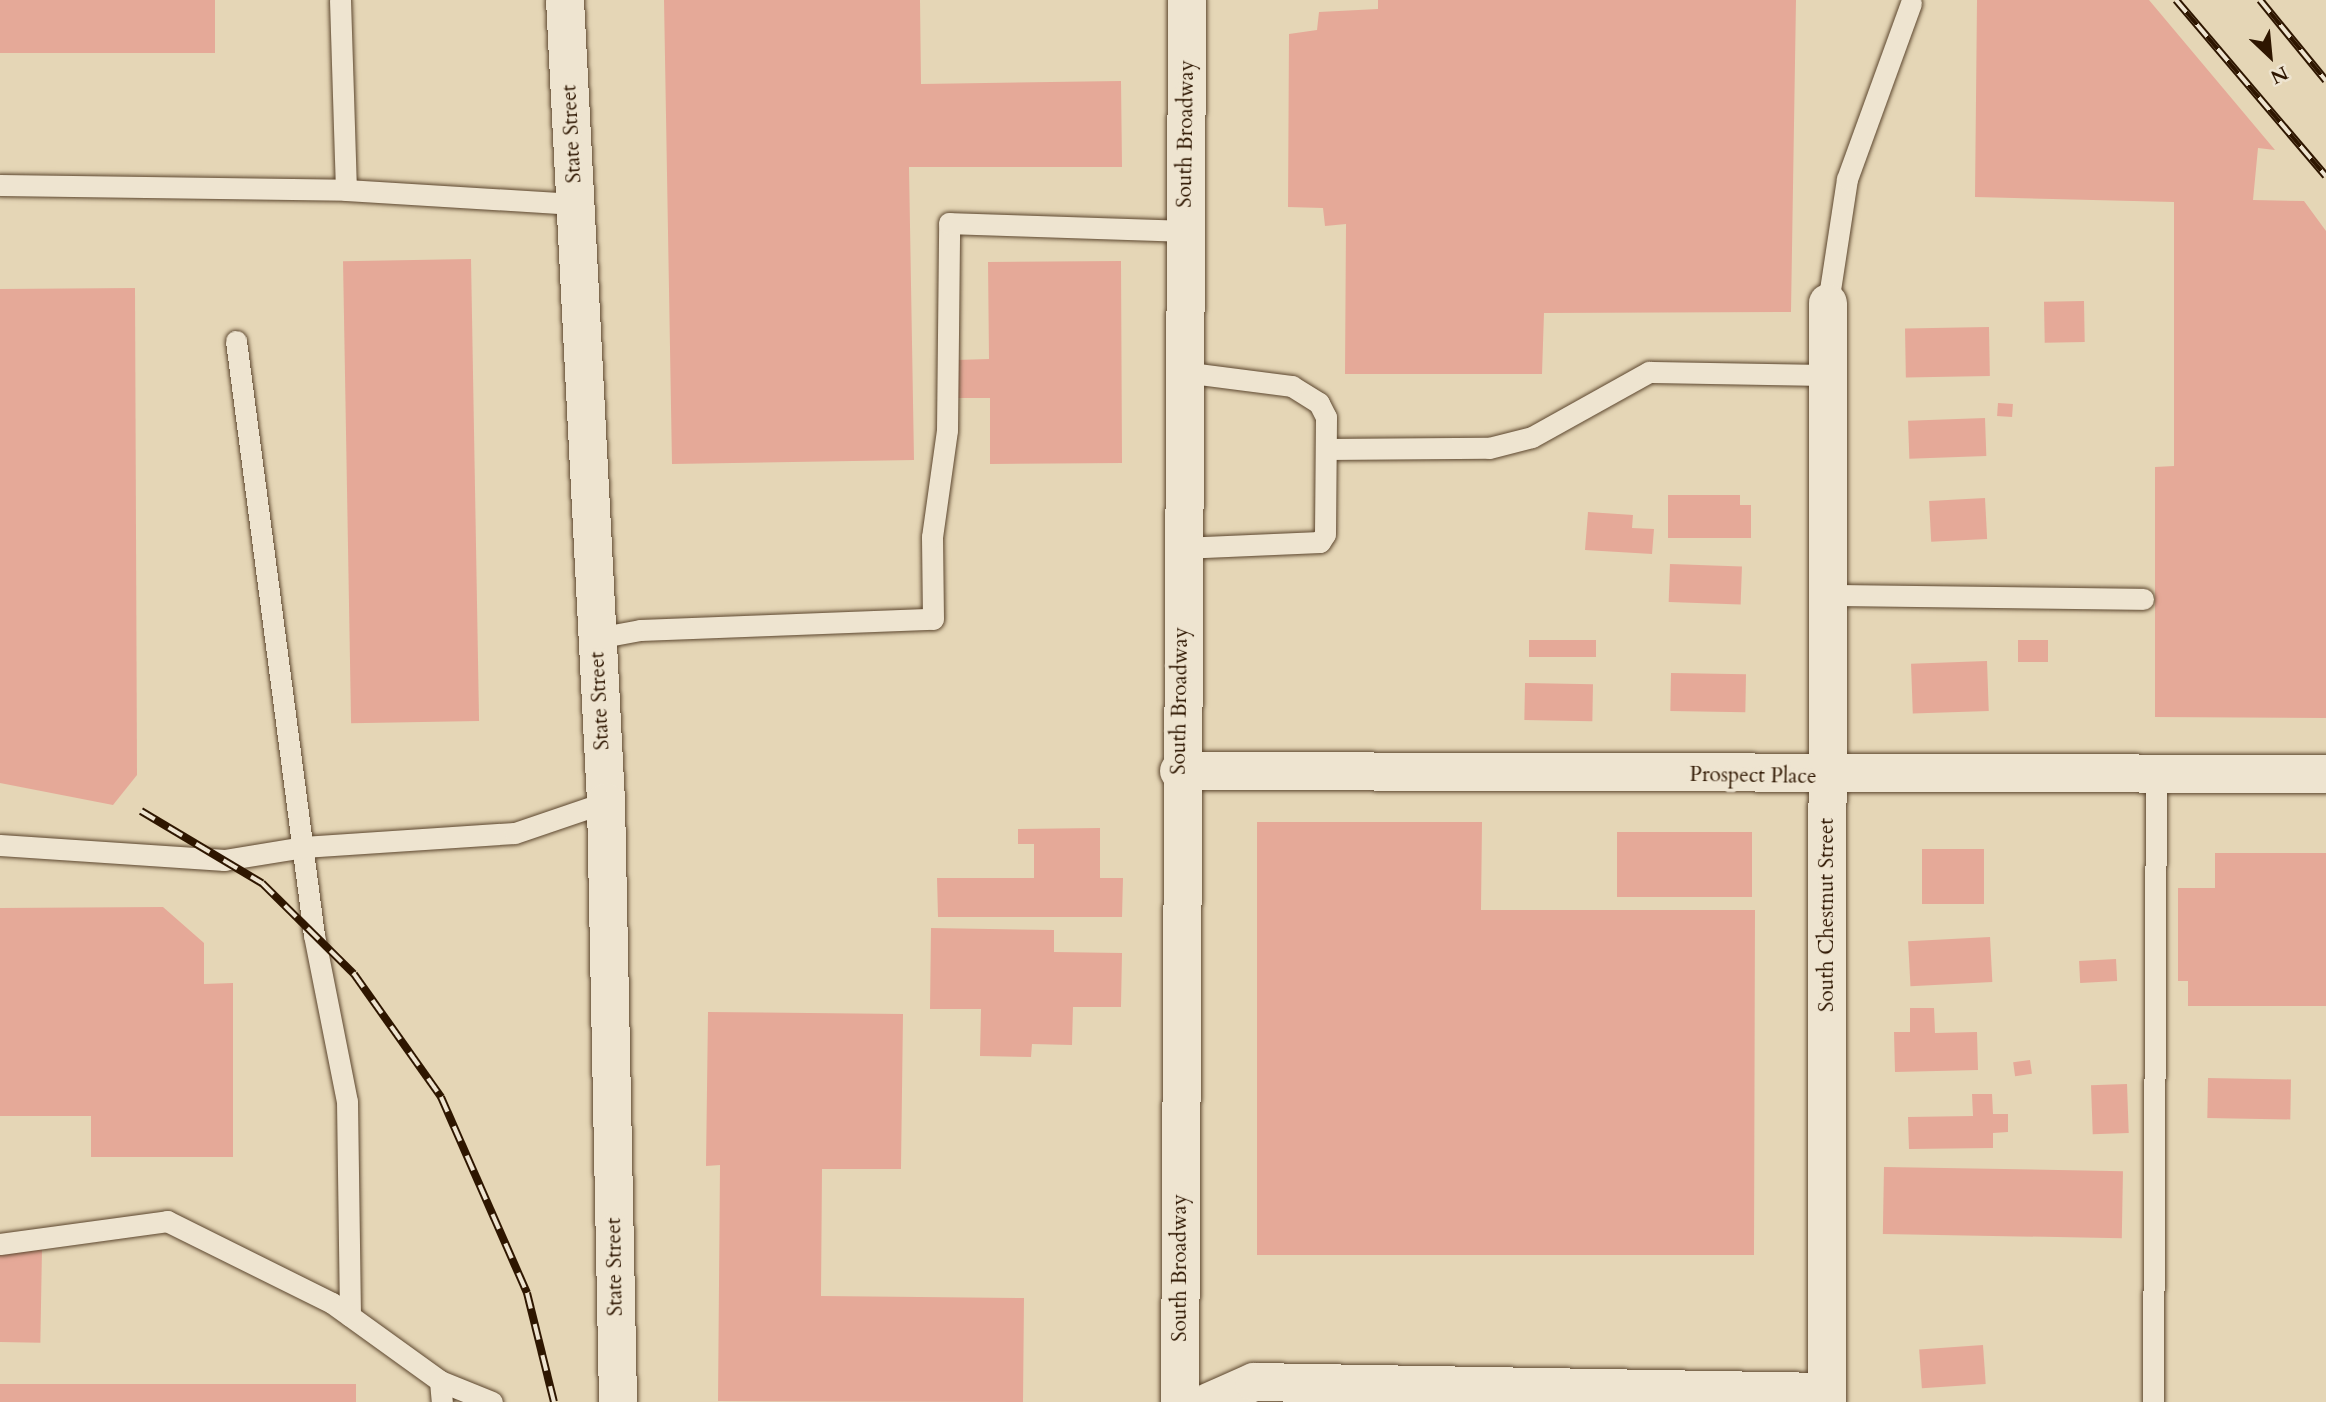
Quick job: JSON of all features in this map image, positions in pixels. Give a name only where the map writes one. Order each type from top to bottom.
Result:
[{"type":"street","name":"State Street","points":[[565,0],[606,802],[618,1402]]},
{"type":"street","name":"South Broadway","points":[[1180,1402],[1179,771],[1187,0]]},
{"type":"street","name":"South Chestnut Street","points":[[1827,1397],[1828,303]]},
{"type":"street","name":"Prospect Place","points":[[1179,771],[1827,776],[2326,774]]},
{"type":"street","points":[[1209,1402],[1254,1382],[1504,1394],[1827,1397]]},
{"type":"lane","points":[[340,0],[346,190]]},
{"type":"lane","points":[[1828,303],[1847,178],[1911,3]]},
{"type":"lane","points":[[0,185],[346,190],[575,204]]},
{"type":"lane","points":[[597,638],[640,630],[933,619],[932,537],[947,430],[948,223],[1185,231]]},
{"type":"lane","points":[[236,341],[303,847],[347,1101],[350,1316]]},
{"type":"lane","points":[[1181,548],[1320,542],[1325,534],[1326,449],[1326,417],[1319,403],[1292,386],[1183,372]]},
{"type":"lane","points":[[1326,449],[1489,448],[1532,438],[1649,372],[1828,375]]},
{"type":"lane","points":[[1828,595],[2143,599]]},
{"type":"lane","points":[[2153,1402],[2156,776]]},
{"type":"lane","points":[[0,845],[224,860],[303,847],[515,833],[606,802]]},
{"type":"lane","points":[[0,1244],[167,1221],[350,1316],[441,1392],[492,1402]]},
{"type":"building","points":[[0,0],[215,0],[215,53],[0,53]]},
{"type":"building","points":[[664,0],[920,0],[921,84],[1121,81],[1122,167],[909,167],[914,460],[672,464]]},
{"type":"building","points":[[1378,0],[1796,0],[1791,312],[1544,313],[1542,374],[1345,374],[1346,224],[1325,226],[1323,208],[1288,207],[1289,34],[1317,30],[1319,12],[1378,9]]},
{"type":"building","points":[[1977,0],[2149,0],[2275,150],[2258,148],[2253,200],[2304,201],[2326,231],[2326,718],[2155,717],[2155,467],[2174,466],[2174,202],[1975,197]]},
{"type":"building","points":[[471,259],[479,721],[351,723],[343,261]]},
{"type":"building","points":[[1121,261],[1122,463],[990,464],[990,398],[956,398],[956,360],[989,359],[988,262]]},
{"type":"building","points":[[135,288],[137,775],[113,805],[0,783],[0,289]]},
{"type":"building","points":[[2084,301],[2085,342],[2045,343],[2044,302]]},
{"type":"building","points":[[1989,327],[1990,376],[1906,377],[1905,328]]},
{"type":"building","points":[[1998,403],[2013,404],[2012,417],[1997,416]]},
{"type":"building","points":[[1985,418],[1986,456],[1909,459],[1908,421]]},
{"type":"building","points":[[1668,495],[1740,495],[1740,505],[1751,505],[1751,538],[1668,538]]},
{"type":"building","points":[[1985,498],[1987,539],[1931,542],[1929,501]]},
{"type":"building","points":[[1588,512],[1633,515],[1632,528],[1654,529],[1652,554],[1585,550]]},
{"type":"building","points":[[1670,564],[1742,567],[1741,604],[1669,602]]},
{"type":"building","points":[[1529,640],[1596,640],[1596,657],[1529,657]]},
{"type":"building","points":[[2018,640],[2048,640],[2048,662],[2018,662]]},
{"type":"building","points":[[1987,661],[1989,711],[1913,714],[1911,664]]},
{"type":"building","points":[[1671,673],[1746,674],[1745,712],[1670,711]]},
{"type":"building","points":[[1525,683],[1593,684],[1592,721],[1524,720]]},
{"type":"building","points":[[1257,822],[1482,822],[1481,910],[1755,910],[1754,1255],[1257,1255]]},
{"type":"building","points":[[1100,828],[1100,878],[1123,878],[1122,917],[938,917],[937,878],[1034,878],[1034,844],[1018,844],[1018,829]]},
{"type":"building","points":[[1617,832],[1752,832],[1752,897],[1617,897]]},
{"type":"building","points":[[1922,849],[1984,849],[1984,904],[1922,904]]},
{"type":"building","points":[[2215,853],[2326,853],[2326,1006],[2188,1006],[2188,981],[2178,981],[2178,888],[2215,888]]},
{"type":"building","points":[[163,907],[204,943],[204,984],[233,983],[233,1157],[91,1157],[91,1116],[0,1116],[0,908]]},
{"type":"building","points":[[931,928],[1054,930],[1054,952],[1122,953],[1121,1007],[1073,1007],[1072,1045],[1032,1044],[1031,1057],[980,1056],[981,1009],[930,1009]]},
{"type":"building","points":[[1990,937],[1992,982],[1910,986],[1908,941]]},
{"type":"building","points":[[2116,959],[2117,981],[2080,983],[2079,961]]},
{"type":"building","points":[[1910,1008],[1934,1008],[1935,1033],[1977,1032],[1978,1070],[1895,1072],[1894,1032],[1910,1032]]},
{"type":"building","points":[[708,1012],[903,1014],[901,1169],[822,1169],[821,1296],[1024,1298],[1023,1402],[718,1401],[720,1165],[706,1166]]},
{"type":"building","points":[[2030,1060],[2032,1074],[2015,1076],[2013,1062]]},
{"type":"building","points":[[2208,1078],[2291,1079],[2290,1119],[2207,1118]]},
{"type":"building","points":[[2127,1084],[2129,1133],[2093,1134],[2091,1085]]},
{"type":"building","points":[[1972,1094],[1992,1094],[1993,1114],[2008,1114],[2008,1132],[1993,1133],[1993,1148],[1909,1149],[1908,1117],[1973,1116]]},
{"type":"building","points":[[1884,1167],[2123,1171],[2122,1238],[1883,1234]]},
{"type":"building","points":[[0,1248],[42,1249],[40,1343],[0,1342]]},
{"type":"building","points":[[1983,1345],[1986,1384],[1922,1388],[1919,1349]]},
{"type":"building","points":[[0,1384],[356,1384],[356,1402],[0,1402]]},
{"type":"railway","points":[[2176,0],[2326,176]]},
{"type":"railway","points":[[2260,0],[2326,81]]},
{"type":"railway","points":[[141,811],[262,883],[354,974],[441,1097],[527,1293],[554,1402]]}]
